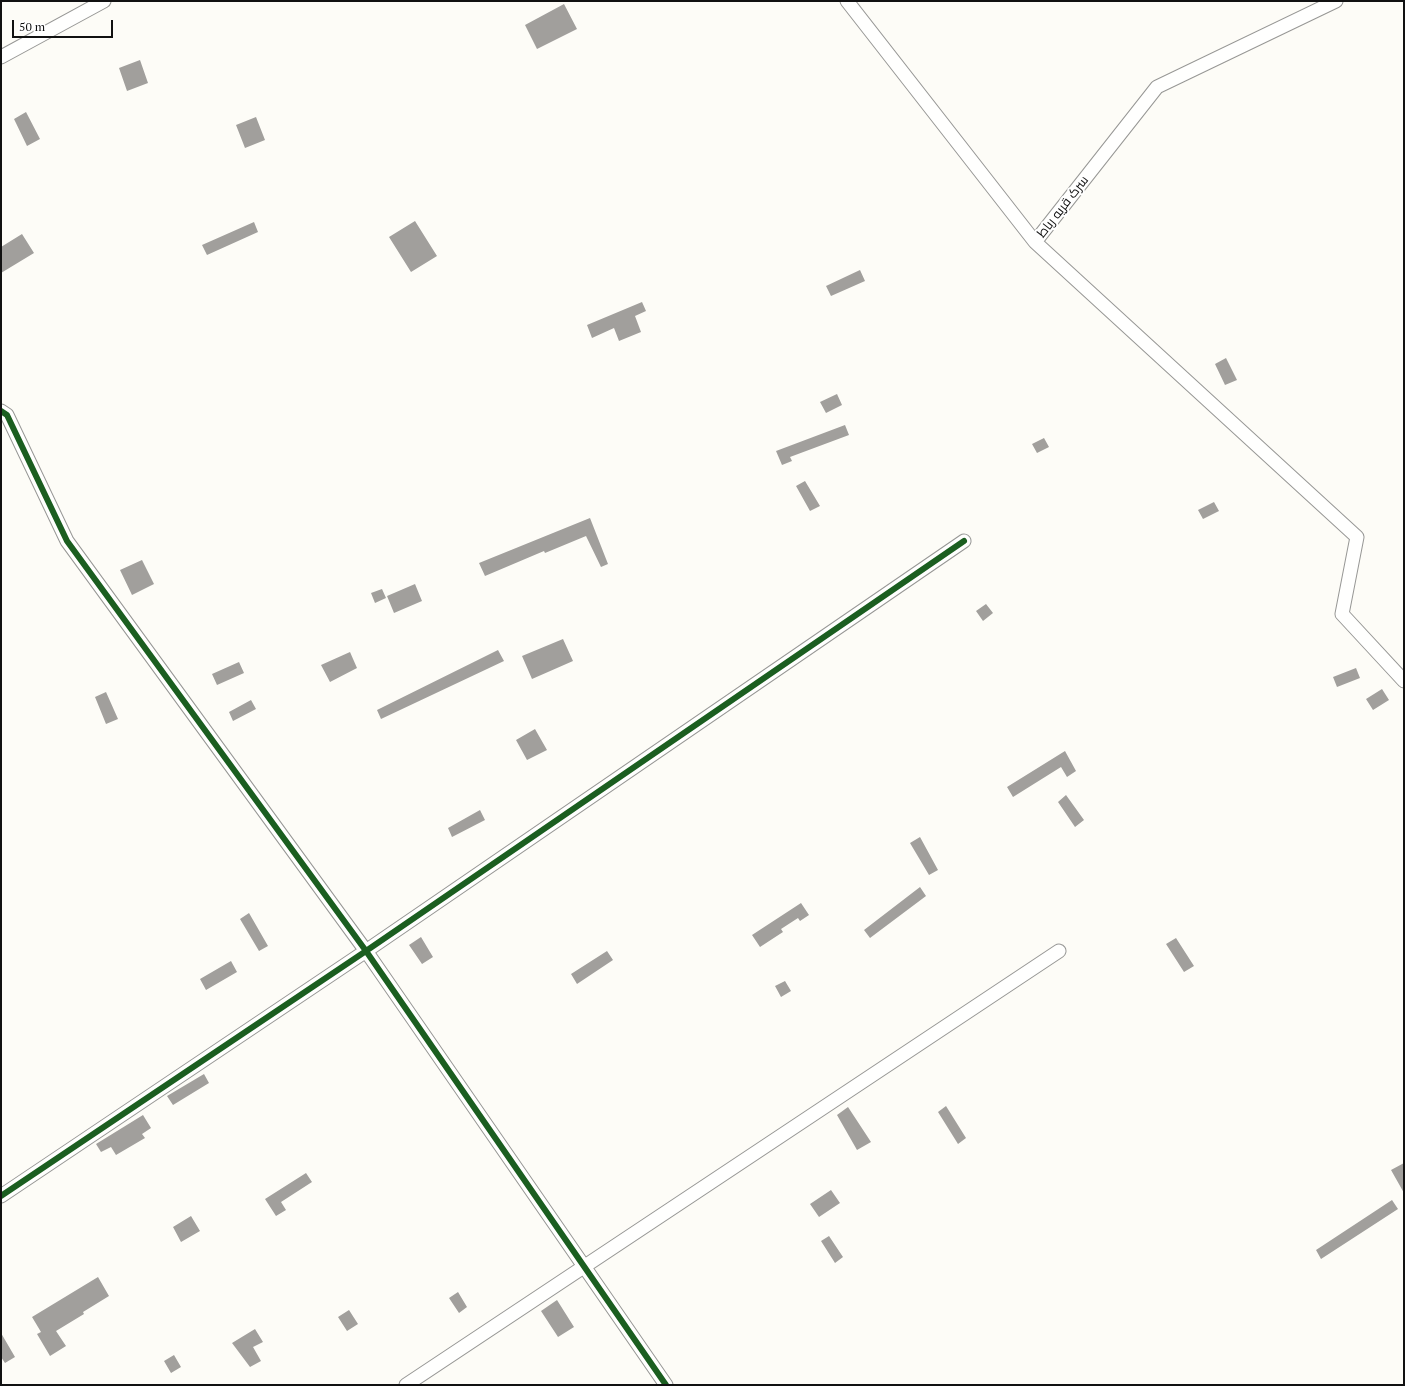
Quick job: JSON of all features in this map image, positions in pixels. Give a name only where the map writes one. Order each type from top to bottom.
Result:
[{"type":"street","points":[[1,57],[104,1]]},
{"type":"street","name":"سرک قریه رباط","points":[[847,1],[1035,242],[1156,87],[1336,1]]},
{"type":"street","points":[[1035,242],[1357,537],[1342,614],[1404,681]]},
{"type":"street","points":[[1,411],[7,415],[67,541],[366,951],[666,1385]]},
{"type":"street","points":[[1,1196],[366,951],[964,541]]},
{"type":"street","points":[[406,1385],[1059,951]]},
{"type":"building","points":[[564,4],[577,29],[537,49],[525,25]]},
{"type":"building","points":[[140,60],[148,83],[127,91],[119,68]]},
{"type":"building","points":[[26,112],[40,139],[27,146],[14,119]]},
{"type":"building","points":[[256,117],[265,140],[245,148],[236,125]]},
{"type":"building","points":[[415,221],[437,256],[411,272],[389,237]]},
{"type":"building","points":[[254,222],[258,232],[207,255],[202,245]]},
{"type":"building","points":[[22,234],[34,253],[1,273],[1,247]]},
{"type":"building","points":[[860,270],[865,281],[831,296],[826,286]]},
{"type":"building","points":[[642,302],[646,311],[635,316],[641,332],[619,341],[614,328],[592,338],[587,325]]},
{"type":"building","points":[[1226,358],[1237,380],[1225,385],[1215,364]]},
{"type":"building","points":[[837,394],[842,405],[826,413],[820,402]]},
{"type":"building","points":[[845,425],[849,435],[790,457],[792,461],[782,465],[776,451]]},
{"type":"building","points":[[1044,438],[1049,447],[1037,453],[1032,444]]},
{"type":"building","points":[[805,481],[820,506],[810,511],[796,486]]},
{"type":"building","points":[[1214,502],[1219,511],[1203,519],[1198,510]]},
{"type":"building","points":[[590,518],[608,564],[601,567],[586,536],[545,553],[544,551],[485,576],[479,563]]},
{"type":"building","points":[[142,560],[154,584],[132,595],[120,570]]},
{"type":"building","points":[[415,584],[422,601],[394,613],[387,596]]},
{"type":"building","points":[[382,589],[386,598],[375,603],[371,593]]},
{"type":"building","points":[[986,604],[993,613],[983,621],[976,611]]},
{"type":"building","points":[[563,639],[573,661],[532,679],[522,656]]},
{"type":"building","points":[[498,650],[504,661],[381,719],[377,710]]},
{"type":"building","points":[[350,652],[357,668],[330,682],[321,665]]},
{"type":"building","points":[[239,662],[244,673],[217,685],[212,674]]},
{"type":"building","points":[[1356,668],[1360,678],[1337,687],[1333,677]]},
{"type":"building","points":[[1382,689],[1389,700],[1373,710],[1366,699]]},
{"type":"building","points":[[106,692],[118,719],[106,724],[95,697]]},
{"type":"building","points":[[251,700],[256,709],[233,721],[229,712]]},
{"type":"building","points":[[535,729],[547,750],[527,760],[516,740]]},
{"type":"building","points":[[1065,751],[1076,771],[1067,777],[1061,767],[1013,797],[1007,787]]},
{"type":"building","points":[[1066,795],[1084,820],[1075,827],[1058,802]]},
{"type":"building","points":[[480,810],[485,820],[452,837],[448,828]]},
{"type":"building","points":[[920,837],[938,870],[929,875],[910,843]]},
{"type":"building","points":[[920,887],[926,896],[870,938],[864,930]]},
{"type":"building","points":[[801,903],[809,915],[800,921],[798,918],[781,929],[783,932],[760,947],[752,935]]},
{"type":"building","points":[[249,913],[268,946],[259,951],[240,919]]},
{"type":"building","points":[[421,937],[433,957],[422,964],[409,945]]},
{"type":"building","points":[[1176,938],[1194,966],[1184,972],[1166,944]]},
{"type":"building","points":[[607,951],[613,960],[577,984],[571,974]]},
{"type":"building","points":[[231,961],[237,972],[206,990],[200,979]]},
{"type":"building","points":[[785,981],[791,991],[781,997],[775,986]]},
{"type":"building","points":[[204,1074],[209,1083],[173,1105],[167,1096]]},
{"type":"building","points":[[946,1106],[966,1138],[958,1144],[938,1112]]},
{"type":"building","points":[[848,1107],[871,1142],[857,1150],[837,1115]]},
{"type":"building","points":[[143,1115],[151,1128],[142,1134],[145,1138],[116,1155],[111,1147],[101,1152],[96,1144]]},
{"type":"building","points":[[1404,1163],[1404,1193],[1391,1170]]},
{"type":"building","points":[[306,1173],[312,1182],[281,1202],[286,1210],[276,1216],[265,1199]]},
{"type":"building","points":[[831,1190],[840,1203],[819,1217],[810,1204]]},
{"type":"building","points":[[1392,1200],[1398,1209],[1321,1259],[1316,1250]]},
{"type":"building","points":[[191,1216],[200,1231],[181,1242],[173,1227]]},
{"type":"building","points":[[829,1236],[843,1257],[835,1263],[821,1241]]},
{"type":"building","points":[[98,1277],[109,1296],[83,1312],[84,1314],[56,1331],[66,1346],[50,1356],[37,1334],[41,1332],[32,1317]]},
{"type":"building","points":[[458,1292],[467,1307],[459,1313],[449,1298]]},
{"type":"building","points":[[557,1300],[574,1327],[558,1337],[541,1311]]},
{"type":"building","points":[[349,1310],[358,1324],[347,1331],[338,1317]]},
{"type":"building","points":[[255,1329],[263,1342],[253,1347],[261,1361],[250,1367],[232,1343]]},
{"type":"building","points":[[1,1333],[15,1357],[5,1363],[1,1357]]},
{"type":"building","points":[[174,1355],[181,1367],[171,1373],[164,1361]]},
{"type":"cycle path","points":[[1,411],[7,415],[67,541],[366,951],[666,1385]]},
{"type":"cycle path","points":[[1,1196],[366,951],[964,541]]}]
